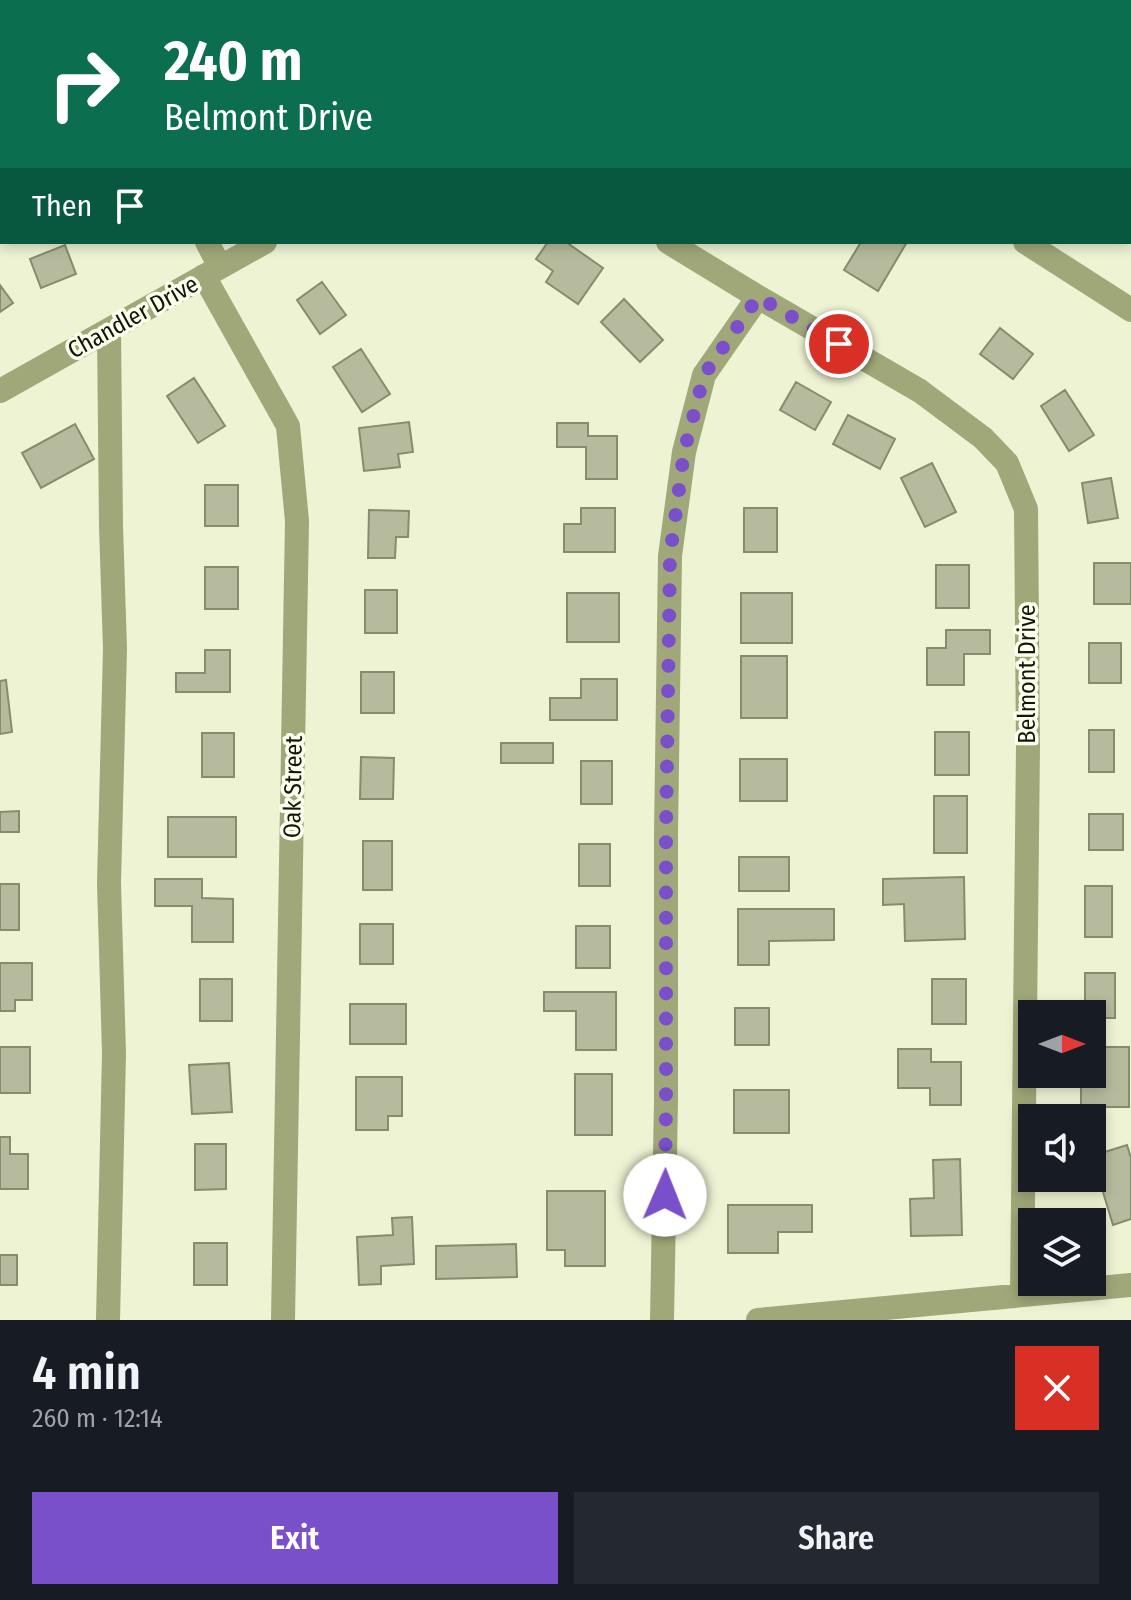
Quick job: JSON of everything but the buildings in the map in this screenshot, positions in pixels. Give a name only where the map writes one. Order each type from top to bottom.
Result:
[{"type":"street","name":"Oak Street","points":[[207,244],[212,272],[288,426],[297,521],[283,1320]]},
{"type":"street","name":"Chandler Drive","points":[[0,391],[261,244]]},
{"type":"street","name":"Belmont Drive","points":[[671,244],[920,391],[983,438],[1007,463],[1026,509],[1028,746],[1023,1208]]},
{"type":"street","points":[[1028,244],[1131,310]]},
{"type":"street","points":[[662,1320],[670,556],[684,452],[704,375],[758,297]]},
{"type":"street","points":[[108,1320],[114,1053],[109,883],[115,649],[109,330]]},
{"type":"street","points":[[1106,1287],[1131,1285]]},
{"type":"street","points":[[758,1320],[1018,1295]]},
{"type":"route","points":[[665,1195],[670,556],[684,452],[704,375],[758,297],[839,344]]}]
